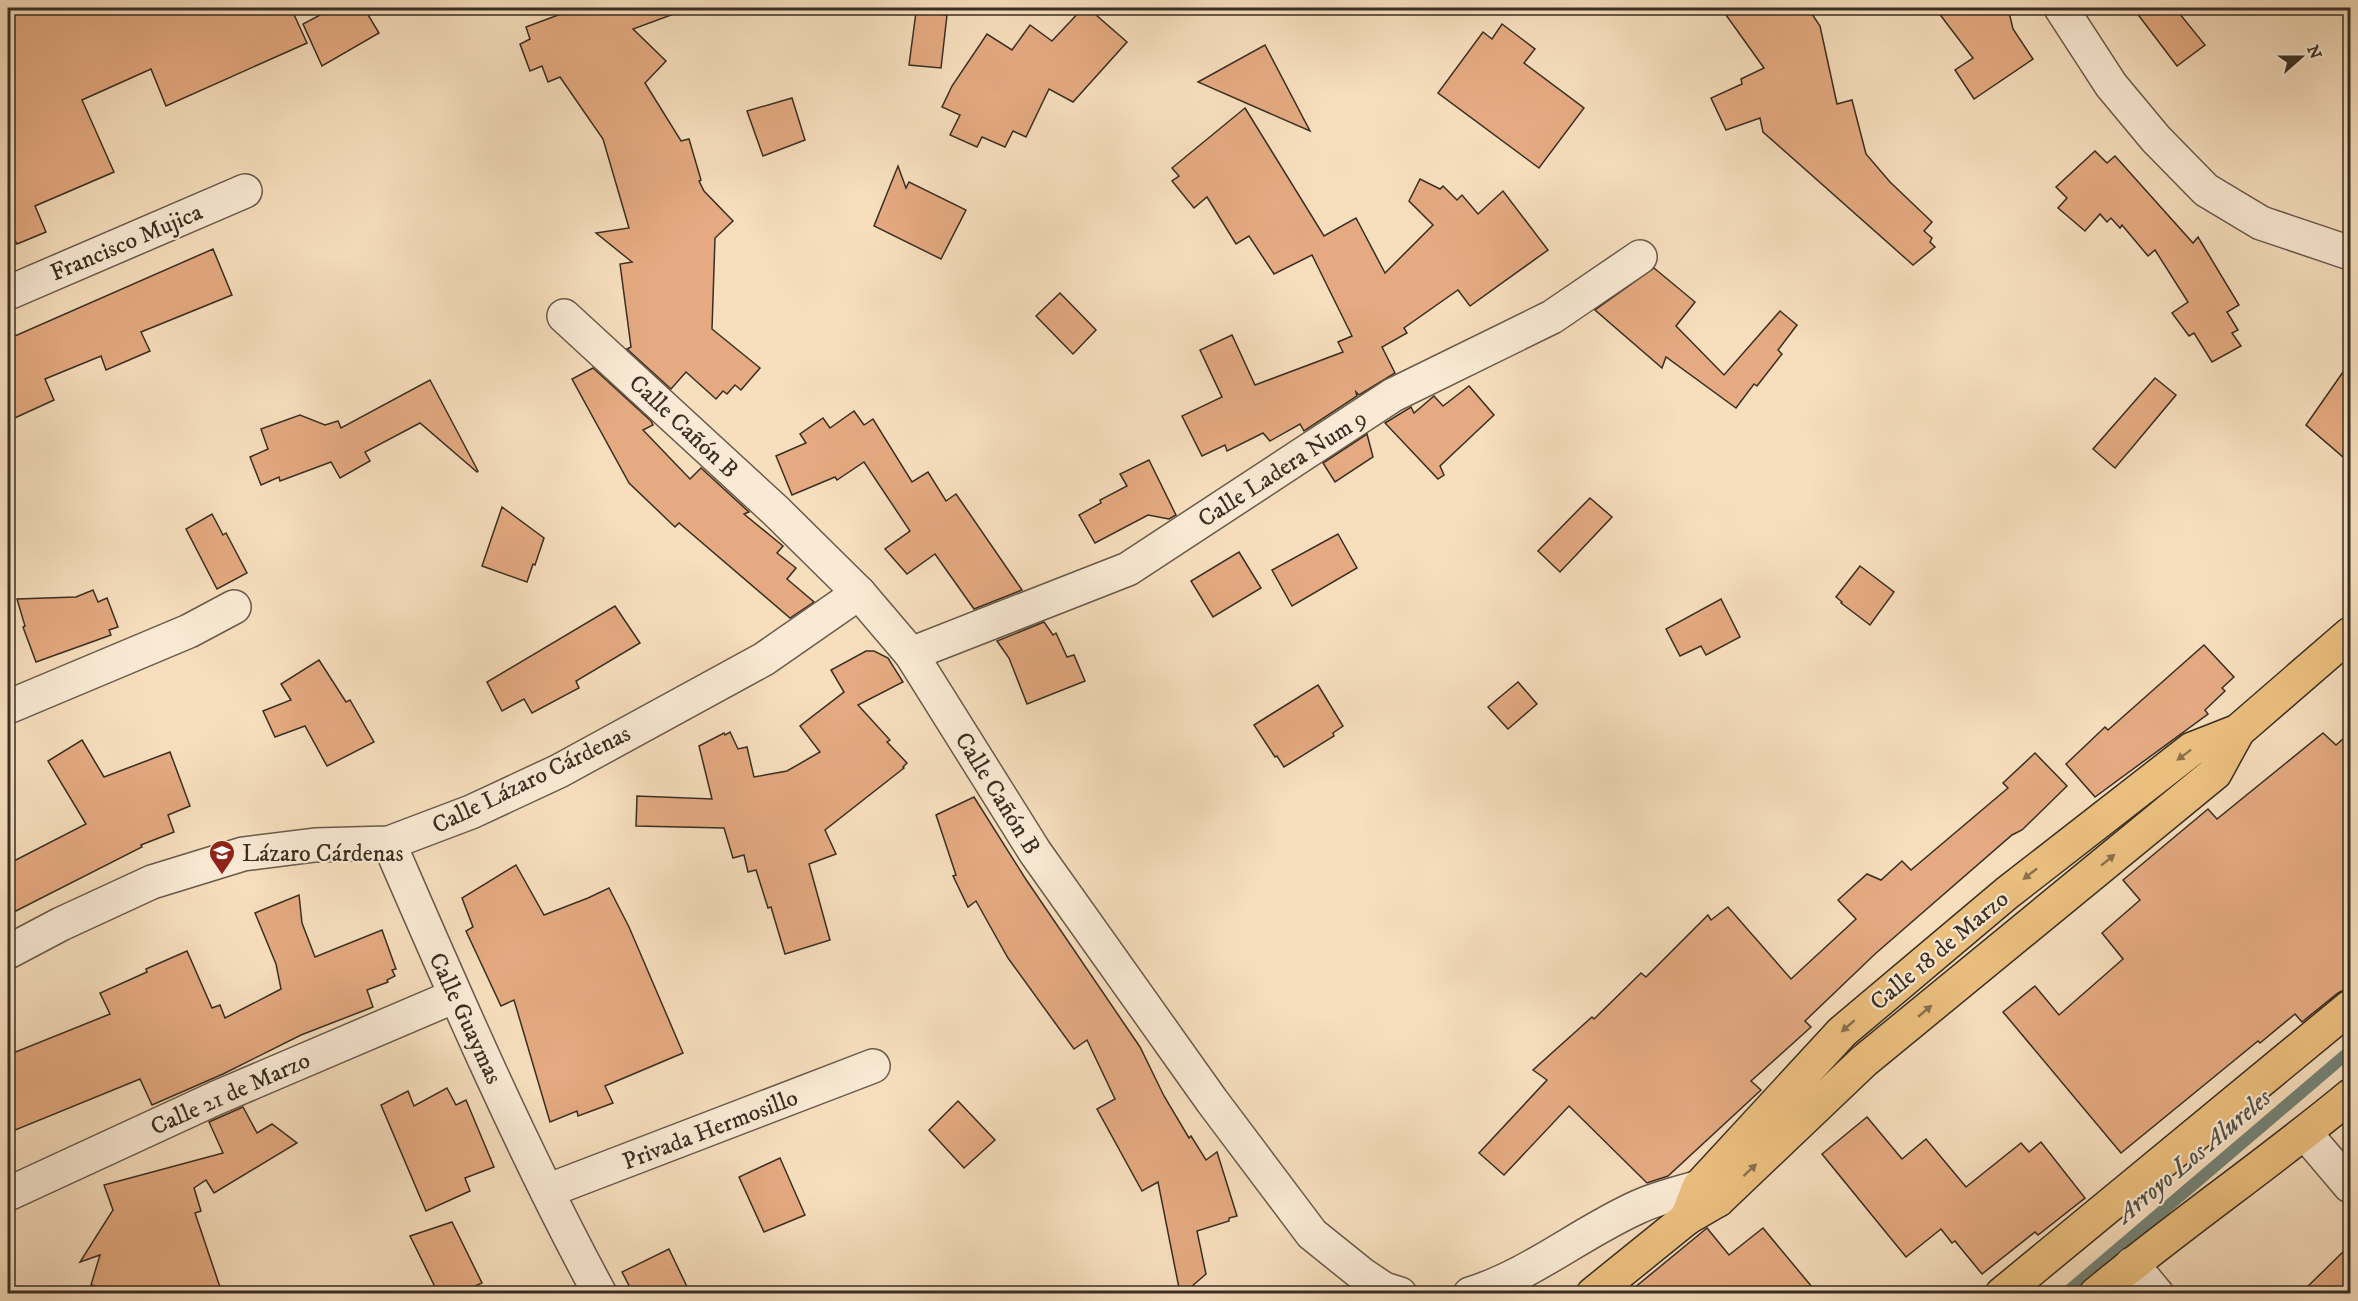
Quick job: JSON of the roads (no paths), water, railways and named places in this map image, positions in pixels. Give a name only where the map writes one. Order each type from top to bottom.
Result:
[{"type":"main road","name":"Calle 18 de Marzo","points":[[1593,1293],[1687,1218],[1842,1032],[2007,892],[2192,749],[2238,731],[2350,634]]},
{"type":"main road","points":[[2002,1293],[2350,1007]]},
{"type":"main road","points":[[2096,1293],[2306,1133],[2350,1096]]},
{"type":"street","points":[[2061,8],[2111,85],[2156,139],[2206,190],[2261,223],[2350,253]]},
{"type":"street","name":"Francisco Mujica","points":[[8,293],[245,191]]},
{"type":"street","name":"Calle Ladera Num 9","points":[[911,654],[1128,569],[1393,395],[1552,317],[1640,257]]},
{"type":"street","name":"Calle Cañón B","points":[[564,316],[776,511],[859,592],[911,654],[1035,852],[1212,1101],[1312,1234],[1363,1275],[1384,1289],[1400,1293]]},
{"type":"street","name":"Calle Lázaro Cárdenas","points":[[8,952],[60,924],[152,882],[243,854],[315,844],[389,843],[471,812],[559,771],[764,659],[859,592]]},
{"type":"street","points":[[8,707],[189,631],[234,607]]},
{"type":"street","name":"Calle Guaymas","points":[[389,843],[455,996],[547,1191],[600,1293]]},
{"type":"street","name":"Calle 21 de Marzo","points":[[8,1194],[216,1098],[455,996]]},
{"type":"street","name":"Privada Hermosillo","points":[[547,1191],[873,1066]]},
{"type":"street","points":[[2306,1133],[2350,1186]]},
{"type":"street","points":[[1470,1293],[1488,1288],[1528,1269],[1639,1206],[1709,1193]]},
{"type":"street","points":[[2132,1264],[2157,1293]]},
{"type":"waterway","name":"Arroyo Los Alureles","points":[[2065,1294],[2350,1051]]},
{"type":"place","name":"Lázaro Cárdenas","points":[[222,876]]}]
